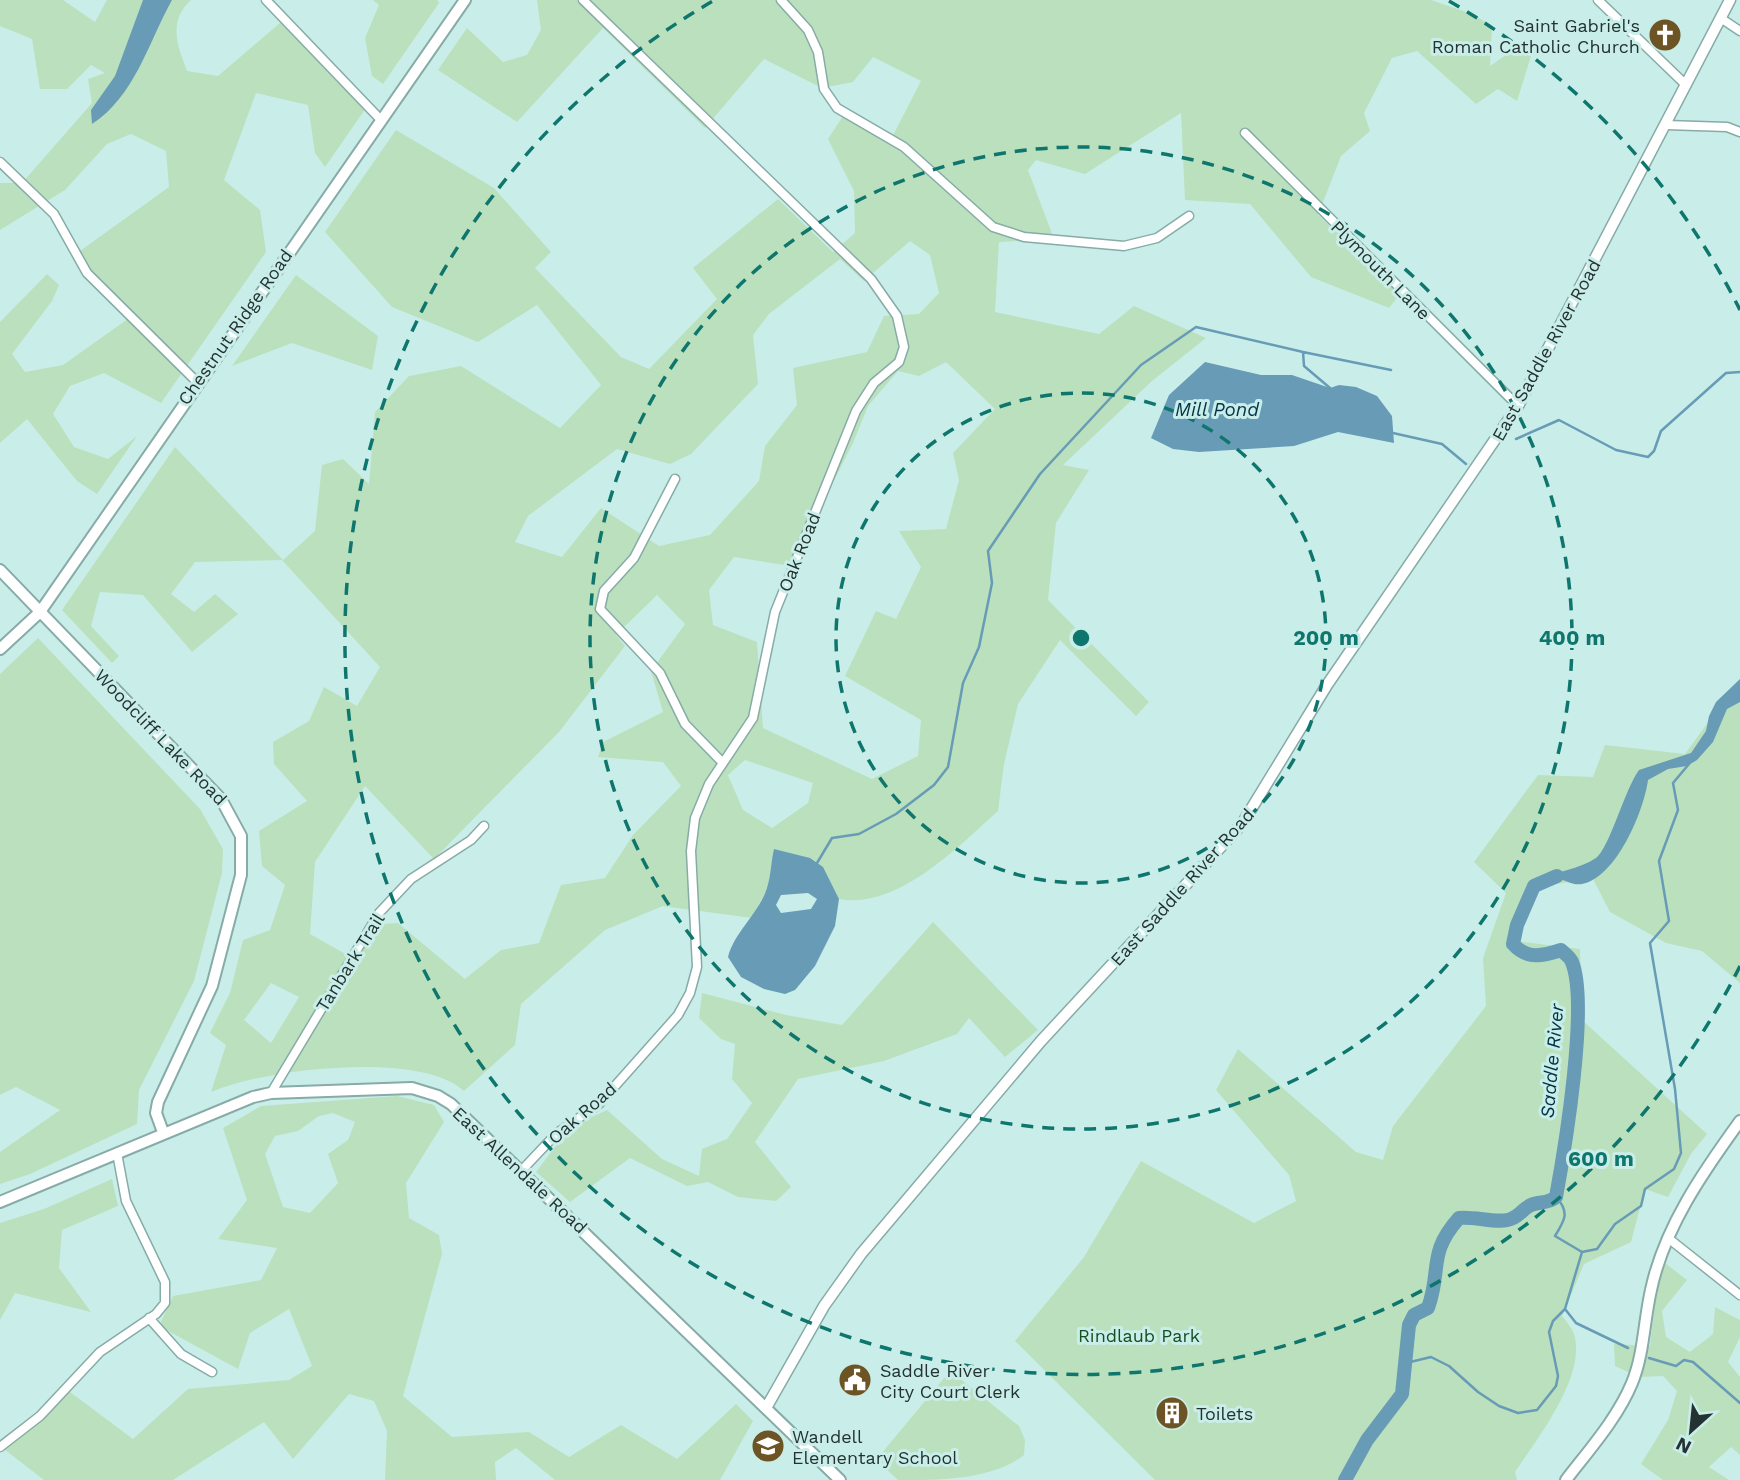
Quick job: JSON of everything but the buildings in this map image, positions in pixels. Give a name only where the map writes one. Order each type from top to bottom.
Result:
[{"type":"main road","name":"Chestnut Ridge Road","points":[[0,649],[40,611],[465,0]]},
{"type":"main road","name":"Woodcliff Lake Road","points":[[0,570],[221,799],[240,836],[241,875],[218,966],[158,1102],[156,1113],[163,1132]]},
{"type":"main road","name":"East Allendale Road","points":[[0,1202],[235,1102],[271,1093],[396,1087],[426,1091],[451,1104],[522,1170],[840,1480]]},
{"type":"main road","points":[[1566,1480],[1609,1423],[1633,1382],[1651,1290],[1668,1238],[1702,1175],[1740,1122]]},
{"type":"street","points":[[267,0],[381,120]]},
{"type":"street","name":"Oak Road","points":[[522,1170],[557,1133],[599,1104],[685,1005],[697,967],[692,833],[701,800],[753,718],[775,612],[856,411],[873,383],[899,362],[904,339],[889,302],[871,279],[583,0]]},
{"type":"street","points":[[781,0],[808,30],[818,52],[824,89],[837,108],[904,147],[993,227],[1018,236],[1124,246],[1157,238],[1189,216]]},
{"type":"street","points":[[1598,0],[1686,85]]},
{"type":"street","name":"East Saddle River Road","points":[[766,1408],[824,1306],[861,1254],[1041,1041],[1242,824],[1340,665],[1518,407],[1730,0]]},
{"type":"street","points":[[1722,19],[1740,31]]},
{"type":"street","points":[[1666,125],[1727,127],[1740,132]]},
{"type":"street","name":"Plymouth Lane","points":[[1245,133],[1518,407]]},
{"type":"street","points":[[0,162],[54,214],[87,273],[197,382]]},
{"type":"street","points":[[675,479],[634,558],[600,597],[600,609],[660,673],[685,724],[723,763]]},
{"type":"street","name":"Tanbark Trail","points":[[271,1093],[379,913],[411,879],[471,840],[484,827]]},
{"type":"street","points":[[0,1447],[40,1416],[100,1352],[161,1309],[166,1288],[129,1208],[117,1153]]},
{"type":"street","points":[[1668,1238],[1740,1294]]},
{"type":"street","points":[[149,1318],[181,1354],[212,1372]]},
{"type":"green space","points":[[0,0],[63,0],[95,22],[107,0],[191,0],[179,16],[177,25],[183,61],[187,71],[218,76],[281,22],[366,108],[325,167],[315,153],[308,105],[256,93],[224,180],[260,210],[266,252],[161,403],[104,373],[70,386],[53,414],[74,447],[108,459],[137,436],[97,494],[77,481],[27,419],[0,443],[0,322],[47,274],[59,285],[52,301],[12,354],[25,372],[63,365],[132,316],[73,256],[169,187],[166,151],[131,134],[107,144],[65,190],[0,230],[0,183],[22,183],[92,103],[88,79],[105,73],[91,65],[67,89],[40,89],[32,39],[0,26]]},
{"type":"green space","points":[[373,0],[437,0],[439,3],[383,84],[372,76],[365,38],[379,5]]},
{"type":"green space","points":[[537,0],[1431,0],[1475,15],[1492,27],[1490,66],[1529,39],[1532,53],[1517,101],[1498,89],[1476,104],[1417,51],[1392,58],[1364,113],[1370,131],[1341,156],[1318,215],[1400,294],[1389,308],[1311,277],[1250,204],[1185,200],[1181,113],[1085,174],[1036,160],[1028,170],[1054,239],[999,242],[995,312],[1099,334],[1134,306],[1206,338],[1152,381],[1063,465],[1089,470],[1056,523],[1048,600],[1149,702],[1136,716],[1060,640],[1018,704],[1004,764],[998,811],[945,858],[904,885],[883,895],[861,900],[839,899],[826,875],[815,863],[774,849],[768,887],[752,918],[663,906],[605,930],[521,1004],[515,1045],[464,1091],[443,1078],[379,1067],[266,1076],[211,1092],[226,1045],[210,1033],[230,993],[243,940],[270,930],[285,885],[262,866],[259,831],[307,801],[274,764],[273,742],[309,721],[324,687],[357,706],[380,667],[282,560],[195,562],[171,594],[194,612],[215,594],[238,614],[192,652],[143,595],[100,592],[91,626],[119,656],[112,663],[62,610],[175,447],[283,560],[315,531],[322,465],[343,459],[369,484],[375,412],[409,376],[461,366],[560,428],[601,385],[537,305],[478,342],[392,307],[325,232],[396,130],[494,188],[551,252],[535,268],[621,357],[649,369],[717,299],[693,268],[778,199],[833,252],[855,233],[854,191],[828,139],[843,116],[889,143],[921,81],[873,57],[853,82],[822,88],[764,59],[705,128],[603,28],[517,122],[438,70],[467,28],[503,62],[527,55],[541,30]],"holes":[[[910,241],[930,255],[939,293],[919,314],[884,316],[867,352],[793,368],[797,405],[765,446],[759,481],[710,535],[659,546],[601,508],[562,557],[515,542],[528,516],[617,449],[670,464],[691,454],[758,384],[753,335],[769,314],[840,259],[864,281]],[[946,362],[995,409],[953,453],[959,480],[946,529],[899,531],[921,567],[896,619],[876,611],[845,676],[921,720],[918,756],[872,779],[763,728],[757,642],[713,625],[709,590],[734,557],[791,566],[853,443],[868,406],[898,371],[919,376]],[[657,595],[685,624],[651,671],[663,712],[603,742],[598,757],[663,762],[681,786],[633,835],[605,878],[561,885],[539,943],[501,950],[465,979],[398,923],[369,925],[349,956],[310,934],[315,862],[365,786],[434,859],[559,732],[625,646],[616,635]],[[745,760],[813,783],[808,803],[772,828],[743,810],[728,775]],[[271,983],[299,997],[271,1043],[244,1020]]]},
{"type":"green space","points":[[296,275],[378,336],[372,370],[292,343],[232,366]]},
{"type":"green space","points":[[38,638],[200,809],[223,849],[222,873],[194,981],[139,1090],[137,1124],[30,1174],[0,1184],[0,1152],[60,1110],[16,1087],[0,1095],[0,674]]},
{"type":"green space","name":"Rindlaub Park","points":[[1740,688],[1740,983],[1702,951],[1666,943],[1610,912],[1593,879],[1539,886],[1517,941],[1580,949],[1582,1020],[1707,1134],[1691,1154],[1668,1197],[1645,1189],[1631,1242],[1584,1264],[1562,1316],[1574,1334],[1576,1351],[1573,1369],[1558,1406],[1515,1472],[1517,1480],[1155,1480],[1015,1341],[1084,1257],[1141,1161],[1254,1223],[1296,1201],[1289,1175],[1216,1090],[1238,1049],[1356,1152],[1383,1160],[1393,1126],[1486,1006],[1483,958],[1506,893],[1474,862],[1538,775],[1593,777],[1605,745],[1685,754],[1722,703]]},
{"type":"green space","points":[[933,922],[1038,1030],[1005,1057],[969,1018],[957,1034],[884,1061],[798,1079],[755,1142],[791,1187],[776,1201],[738,1197],[708,1182],[687,1186],[630,1158],[570,1202],[536,1172],[570,1127],[607,1110],[662,1159],[699,1176],[702,1149],[727,1139],[752,1103],[732,1079],[735,1044],[721,1039],[699,1018],[702,993],[786,1015],[842,1025]]},
{"type":"green space","points":[[397,1096],[434,1105],[444,1122],[406,1183],[409,1218],[439,1235],[442,1254],[403,1396],[452,1437],[529,1432],[569,1457],[621,1425],[677,1459],[736,1404],[753,1421],[720,1480],[555,1480],[516,1448],[495,1462],[496,1480],[385,1480],[387,1431],[374,1401],[349,1394],[293,1459],[264,1422],[173,1480],[44,1480],[0,1446],[66,1389],[133,1439],[188,1389],[289,1380],[312,1366],[289,1309],[250,1333],[238,1369],[159,1326],[173,1296],[261,1280],[277,1248],[218,1239],[247,1200],[223,1128],[261,1106]],"holes":[[[333,1113],[355,1122],[348,1140],[328,1154],[338,1183],[310,1213],[283,1207],[265,1154],[275,1136],[298,1131],[319,1116]]]},
{"type":"green space","points":[[112,1179],[118,1206],[62,1230],[59,1268],[91,1312],[15,1293],[0,1320],[0,1223],[44,1209]]},
{"type":"green space","points":[[1665,1263],[1687,1280],[1662,1311],[1666,1337],[1690,1352],[1713,1334],[1715,1307],[1740,1320],[1740,1337],[1728,1362],[1740,1377],[1740,1455],[1731,1447],[1709,1467],[1729,1480],[1663,1480],[1641,1464],[1668,1420],[1677,1391],[1663,1376],[1639,1377],[1615,1366],[1614,1344],[1650,1346],[1656,1292]]},
{"type":"green space","points":[[945,1377],[958,1377],[1019,1426],[1025,1440],[1024,1455],[981,1474],[948,1479],[898,1480],[876,1460]]},
{"type":"water","points":[[143,0],[172,0],[130,84],[107,112],[92,124],[91,110],[115,76]]},
{"type":"water","name":"Mill Pond","points":[[1205,362],[1261,375],[1292,375],[1330,388],[1339,385],[1356,387],[1377,396],[1392,416],[1394,443],[1338,432],[1294,446],[1199,452],[1173,449],[1151,438],[1169,395]]},
{"type":"water","points":[[1740,679],[1740,702],[1727,709],[1713,742],[1697,760],[1687,766],[1668,769],[1648,780],[1634,825],[1617,857],[1606,870],[1582,884],[1554,879],[1545,887],[1539,880],[1596,858],[1607,843],[1639,770],[1691,753],[1706,731],[1716,702]]},
{"type":"water","points":[[774,849],[810,858],[823,867],[839,899],[835,926],[815,966],[795,990],[785,994],[764,989],[741,977],[728,957],[736,939],[763,898]],"holes":[[[808,893],[817,899],[811,909],[781,913],[776,905],[781,895]]]},
{"type":"waterway","points":[[817,863],[832,838],[859,834],[896,814],[934,785],[948,767],[963,683],[979,647],[992,583],[988,551],[1040,474],[1141,365],[1196,327],[1303,352],[1304,366],[1330,388]]},
{"type":"waterway","points":[[1303,352],[1391,370]]},
{"type":"waterway","points":[[1516,439],[1559,420],[1616,450],[1648,457],[1654,451],[1661,431],[1726,373],[1740,372]]},
{"type":"waterway","points":[[1393,433],[1442,444],[1466,464]]},
{"type":"waterway","points":[[1582,1252],[1597,1249],[1615,1224],[1641,1206],[1645,1189],[1674,1169],[1681,1153],[1675,1089],[1650,943],[1669,921],[1659,861],[1678,810],[1673,783],[1689,764]]},
{"type":"waterway","name":"Saddle River","points":[[1345,1480],[1367,1440],[1402,1394],[1409,1325],[1414,1315],[1428,1308],[1439,1252],[1449,1231],[1459,1218],[1508,1220],[1531,1205],[1556,1197],[1574,1077],[1577,982],[1572,962],[1561,950],[1530,955],[1513,944],[1517,925],[1534,886],[1557,876]]},
{"type":"waterway","points":[[1406,1363],[1431,1357],[1449,1366],[1478,1392],[1499,1406],[1518,1413],[1537,1410],[1556,1386],[1558,1376],[1549,1332],[1553,1321],[1565,1309],[1582,1252],[1555,1236],[1564,1216],[1563,1207],[1556,1197]]},
{"type":"waterway","points":[[1565,1309],[1576,1323],[1628,1348]]},
{"type":"waterway","points":[[1649,1358],[1676,1366],[1684,1360],[1693,1362],[1740,1403]]},
{"type":"place","name":"Saint Gabriel's Roman Catholic Church","points":[[1665,35]]},
{"type":"place","name":"Saddle River City Court Clerk","points":[[855,1380]]},
{"type":"place","name":"Toilets","points":[[1172,1413]]},
{"type":"place","name":"Wandell Elementary School","points":[[768,1446]]}]
